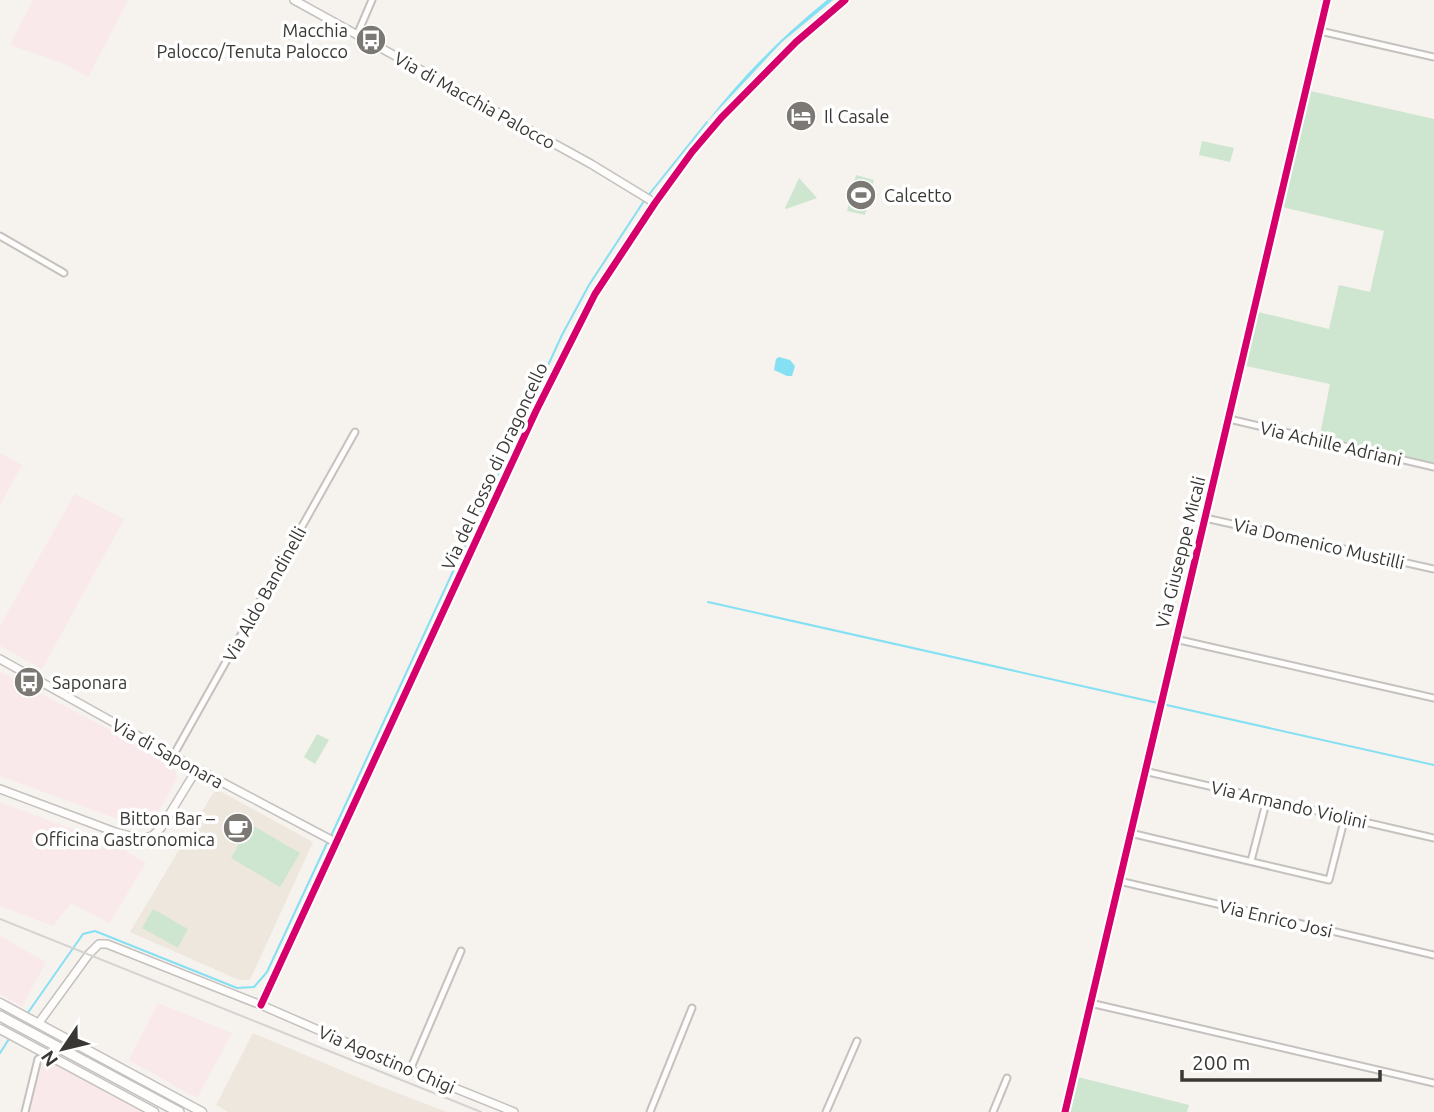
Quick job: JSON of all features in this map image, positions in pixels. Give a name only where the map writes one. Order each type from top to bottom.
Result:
[{"type":"main road","points":[[0,1003],[202,1112]]},
{"type":"main road","points":[[3,1018],[179,1112]]},
{"type":"main road","points":[[0,1029],[154,1112]]},
{"type":"street","name":"Via di Macchia Palocco","points":[[294,0],[591,164],[649,199]]},
{"type":"street","points":[[357,35],[372,0]]},
{"type":"street","name":"Via del Fosso di Dragoncello","points":[[261,1005],[541,400],[595,293],[649,199],[735,103],[796,42],[845,0]]},
{"type":"street","name":"Via Giuseppe Micali","points":[[1065,1112],[1327,0]]},
{"type":"street","points":[[1320,31],[1434,57]]},
{"type":"street","points":[[0,236],[64,273]]},
{"type":"street","name":"Via Achille Adriani","points":[[1229,419],[1434,467]]},
{"type":"street","name":"Via Aldo Bandinelli","points":[[173,756],[355,432]]},
{"type":"street","name":"Via Domenico Mustilli","points":[[1205,518],[1434,569]]},
{"type":"street","points":[[1175,639],[1434,698]]},
{"type":"street","name":"Via di Saponara","points":[[0,659],[173,756],[336,842]]},
{"type":"street","points":[[0,789],[141,839],[161,828],[197,769]]},
{"type":"street","name":"Via Armando Violini","points":[[1144,771],[1434,838]]},
{"type":"street","points":[[1251,861],[1267,799]]},
{"type":"street","points":[[1130,833],[1329,880],[1345,817]]},
{"type":"street","name":"Via Enrico Josi","points":[[1119,881],[1434,955]]},
{"type":"street","points":[[38,1024],[83,960],[94,947],[102,944],[111,945],[261,1005]]},
{"type":"street","points":[[410,1070],[461,951]]},
{"type":"street","points":[[1090,1003],[1434,1083]]},
{"type":"street","name":"Via Agostino Chigi","points":[[261,1005],[514,1112]]},
{"type":"street","points":[[650,1112],[692,1008]]},
{"type":"street","points":[[827,1112],[857,1041]]},
{"type":"street","points":[[24,1112],[38,1059]]},
{"type":"street","points":[[993,1112],[1007,1078]]},
{"type":"shaded area","points":[[33,0],[128,0],[88,77],[65,64],[10,45]]},
{"type":"shaded area","points":[[0,453],[22,465],[0,505]]},
{"type":"shaded area","points":[[75,494],[124,519],[42,669],[0,646],[0,626]]},
{"type":"shaded area","points":[[0,672],[173,763],[177,778],[153,821],[142,828],[0,776]]},
{"type":"shaded area","points":[[218,790],[313,842],[250,980],[239,980],[130,932],[213,793]]},
{"type":"shaded area","points":[[0,802],[119,847],[146,863],[109,923],[71,903],[53,926],[0,906]]},
{"type":"shaded area","points":[[0,936],[46,962],[22,1006],[0,994]]},
{"type":"shaded area","points":[[158,1003],[232,1033],[197,1098],[129,1060]]},
{"type":"shaded area","points":[[253,1033],[447,1112],[228,1112],[216,1105]]},
{"type":"shaded area","points":[[49,1060],[142,1112],[29,1112],[42,1066],[46,1068]]},
{"type":"green space","points":[[1306,90],[1434,119],[1434,467],[1319,440],[1330,384],[1241,365],[1254,311],[1329,329],[1339,285],[1370,292],[1384,231],[1278,206]]},
{"type":"green space","points":[[1202,141],[1234,148],[1230,162],[1199,155]]},
{"type":"green space","name":"Calcetto","points":[[856,175],[874,180],[865,215],[847,211]]},
{"type":"green space","points":[[799,178],[817,198],[786,209],[785,208]]},
{"type":"green space","points":[[317,734],[329,740],[315,764],[304,757]]},
{"type":"green space","points":[[250,824],[300,853],[280,887],[231,858]]},
{"type":"green space","points":[[153,909],[188,929],[178,948],[142,928]]},
{"type":"green space","points":[[1074,1076],[1189,1105],[1187,1112],[1064,1112]]},
{"type":"water","points":[[827,0],[833,0],[782,42],[706,123],[763,58]]},
{"type":"water","points":[[779,357],[790,360],[795,366],[792,376],[774,370]]},
{"type":"waterway","points":[[647,197],[707,122]]},
{"type":"waterway","points":[[331,836],[562,335],[589,285],[644,201]]},
{"type":"waterway","points":[[708,602],[1434,765]]},
{"type":"waterway","points":[[27,1014],[83,934],[95,931],[237,988],[254,987],[267,972],[328,841]]},
{"type":"waterway","points":[[0,1053],[9,1039]]},
{"type":"railway","points":[[0,919],[481,1112]]},
{"type":"cycle path","points":[[261,1005],[536,411],[595,294],[692,152],[721,118],[796,42],[845,0]]},
{"type":"cycle path","points":[[1065,1112],[1327,0]]},
{"type":"place","name":"Macchia Palocco/Tenuta Palocco","points":[[371,40]]},
{"type":"place","name":"Il Casale","points":[[801,116]]},
{"type":"place","name":"Calcetto","points":[[861,195]]},
{"type":"place","name":"Saponara","points":[[29,682]]},
{"type":"place","name":"Bitton Bar – Officina Gastronomica","points":[[238,828]]}]
